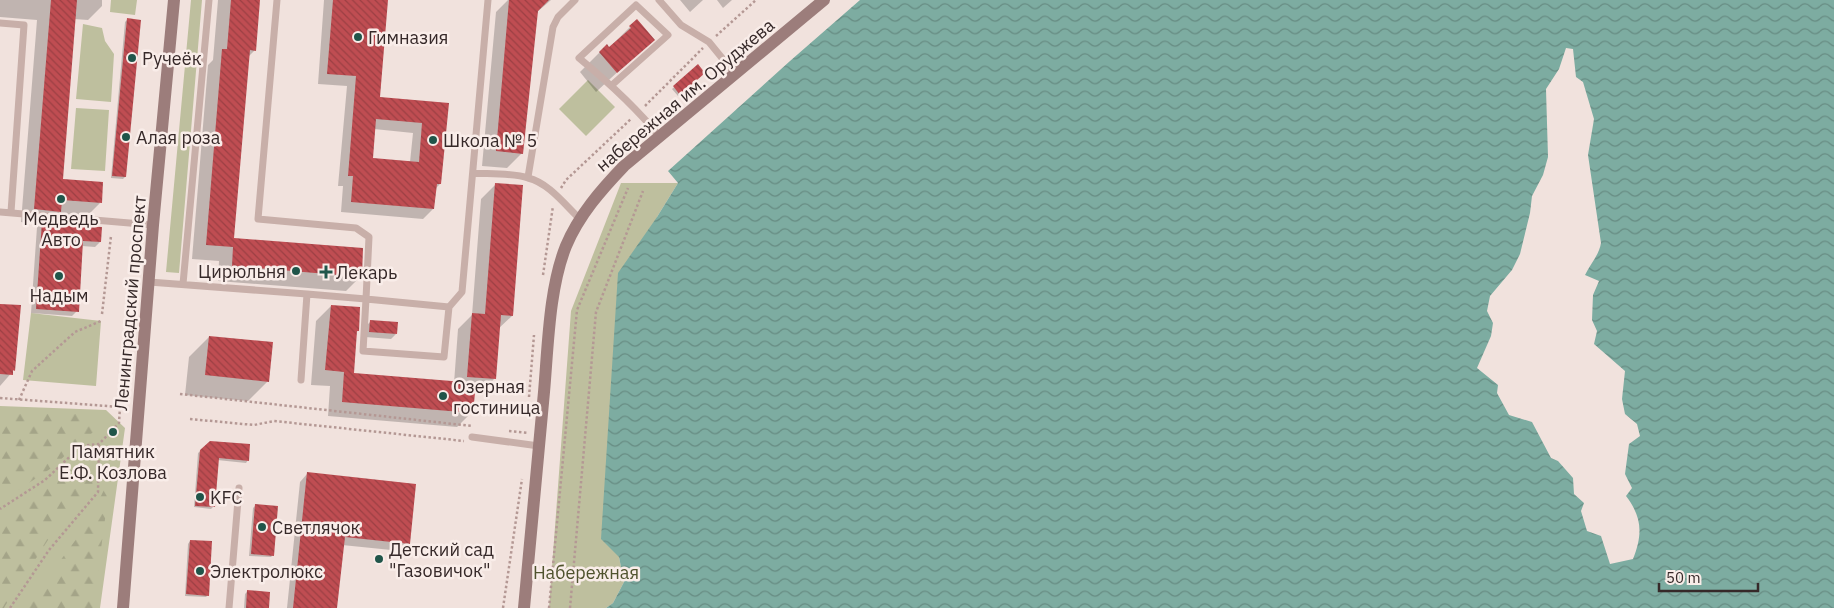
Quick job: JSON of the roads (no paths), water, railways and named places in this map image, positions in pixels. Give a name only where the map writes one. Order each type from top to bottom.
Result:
[{"type":"street","name":"Ленинградский проспект","points":[[123,608],[153,225],[174,0]]},
{"type":"street","name":"набережная им. Оруджева","points":[[524,608],[533,446],[554,296],[559,268],[566,246],[580,219],[600,192],[624,166],[824,0]]},
{"type":"lane","points":[[183,284],[209,0]]},
{"type":"lane","points":[[277,0],[258,219],[356,228],[369,237],[363,350],[444,357],[448,307],[462,292],[488,0]]},
{"type":"lane","points":[[528,177],[552,27],[558,17],[576,0]]},
{"type":"lane","points":[[659,0],[681,25],[709,42],[736,74]]},
{"type":"lane","points":[[612,86],[668,35],[636,5],[579,58],[639,112],[659,136]]},
{"type":"lane","points":[[0,23],[24,25],[11,212]]},
{"type":"lane","points":[[474,173],[528,177],[557,196],[580,219]]},
{"type":"lane","points":[[0,212],[153,225]]},
{"type":"lane","points":[[149,282],[448,307]]},
{"type":"lane","points":[[301,380],[308,294]]},
{"type":"lane","points":[[469,439],[533,446]]},
{"type":"lane","points":[[229,608],[238,488]]},
{"type":"water","points":[[860,0],[1834,0],[1834,608],[606,608],[613,603],[624,582],[619,557],[601,539],[618,273],[678,183],[668,171]],"holes":[[[1566,48],[1573,49],[1576,77],[1583,82],[1594,119],[1588,155],[1601,243],[1597,255],[1585,275],[1599,281],[1593,295],[1592,320],[1597,331],[1594,344],[1625,371],[1622,399],[1625,414],[1637,424],[1640,436],[1629,444],[1625,474],[1632,488],[1626,496],[1638,519],[1638,542],[1633,559],[1610,564],[1601,536],[1587,531],[1581,511],[1584,503],[1574,494],[1573,478],[1558,461],[1551,458],[1532,422],[1509,415],[1497,393],[1498,385],[1477,368],[1491,336],[1493,323],[1487,311],[1490,296],[1512,270],[1520,254],[1532,196],[1543,175],[1548,157],[1546,89],[1559,69]]]},
{"type":"place","name":"Гимназия","points":[[358,37]]},
{"type":"place","name":"Ручеёк","points":[[132,58]]},
{"type":"place","name":"Алая роза","points":[[126,137]]},
{"type":"place","name":"Школа № 5","points":[[433,140]]},
{"type":"place","name":"Медведь Авто","points":[[61,199]]},
{"type":"place","name":"Цирюльня","points":[[296,271]]},
{"type":"place","name":"Лекарь","points":[[326,272]]},
{"type":"place","name":"Надым","points":[[59,276]]},
{"type":"place","name":"Озерная гостиница","points":[[443,396]]},
{"type":"place","name":"Памятник Е.Ф. Козлова","points":[[113,432]]},
{"type":"place","name":"KFC","points":[[200,497]]},
{"type":"place","name":"Светлячок","points":[[262,527]]},
{"type":"place","name":"Детский сад \"Газовичок\"","points":[[379,559]]},
{"type":"place","name":"Электролюкс","points":[[200,571]]},
{"type":"park label","name":"Набережная","points":[[586,572]]}]
